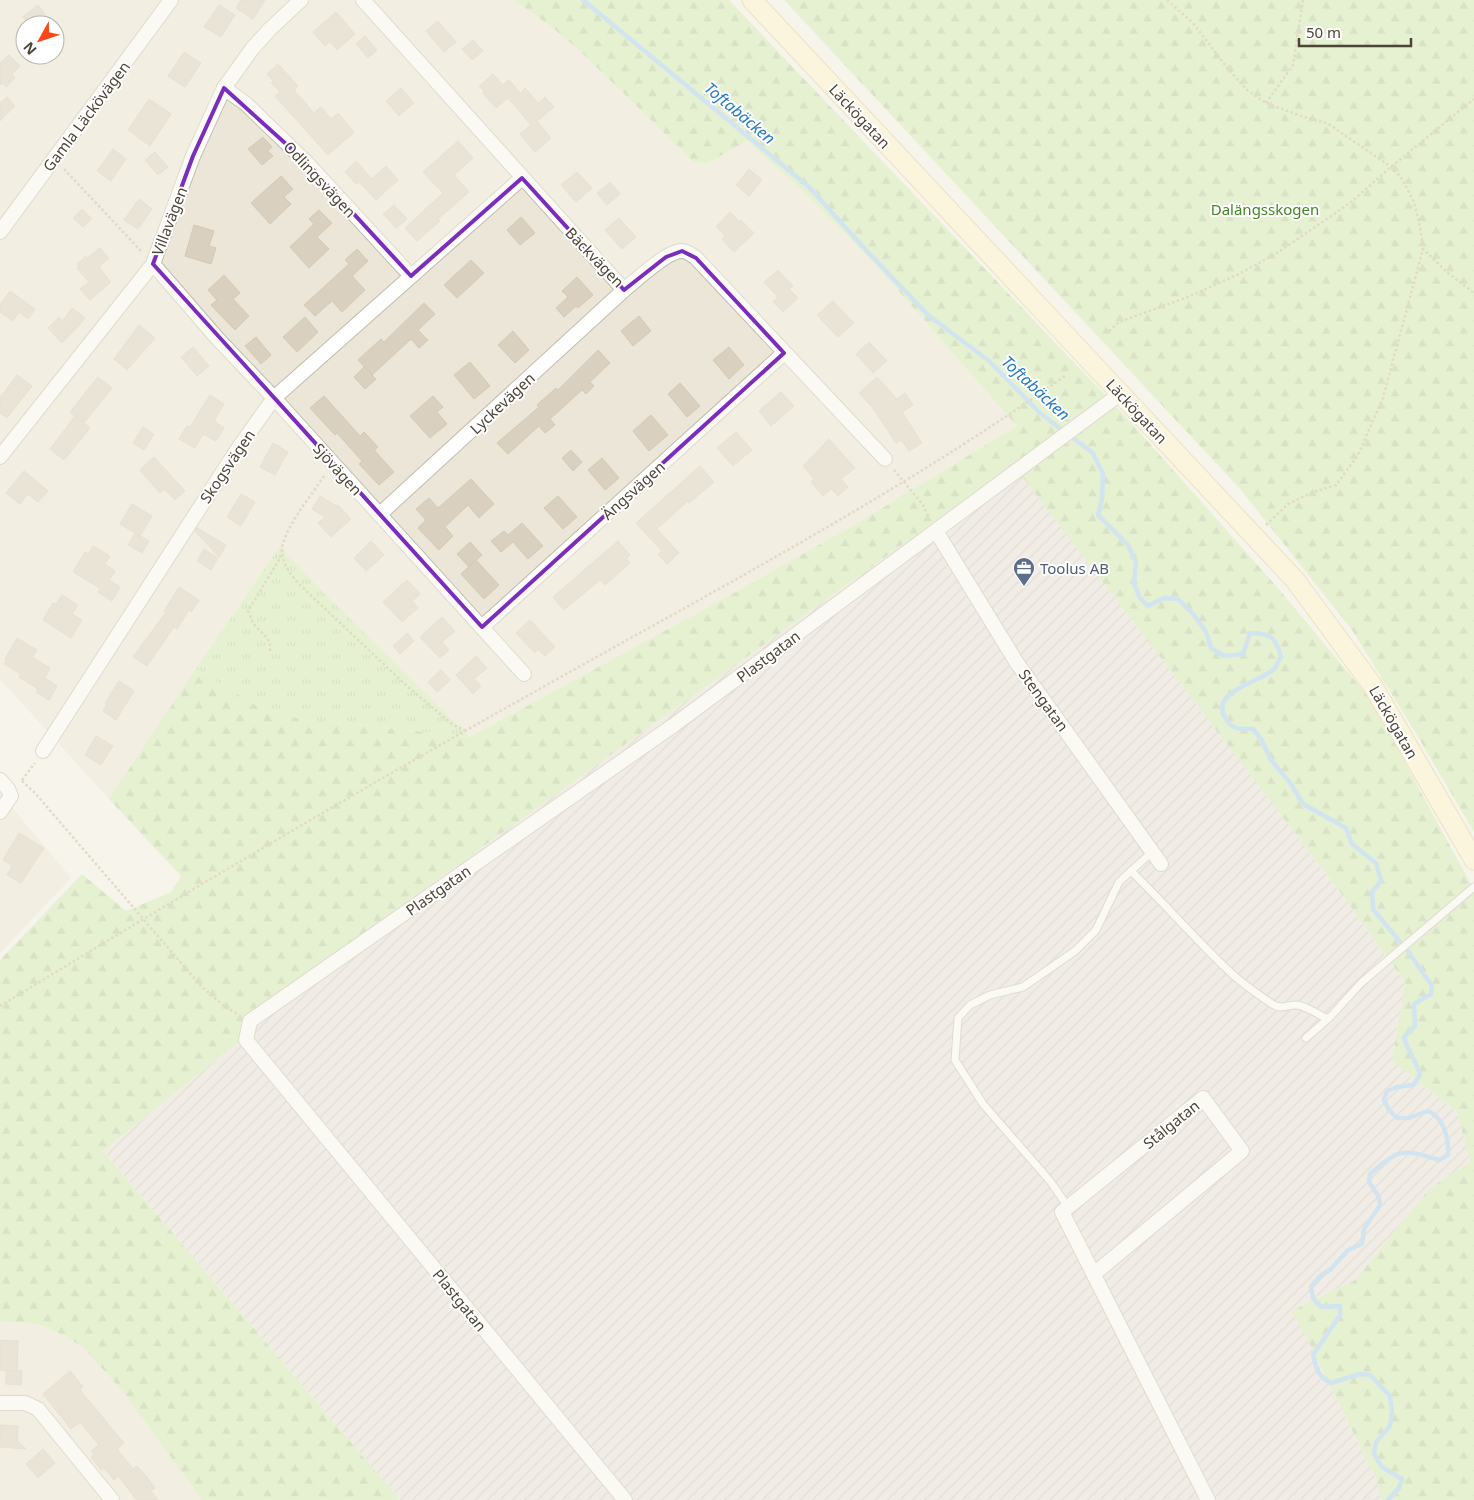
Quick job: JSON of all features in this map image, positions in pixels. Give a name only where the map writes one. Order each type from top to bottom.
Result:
[{"type":"main road","name":"Läckögatan","points":[[752,0],[1295,580],[1373,686],[1474,860]]},
{"type":"street","name":"Gamla Läckövägen","points":[[0,232],[171,0]]},
{"type":"street","name":"Villavägen","points":[[0,457],[153,264],[193,156],[224,88],[252,49],[301,0]]},
{"type":"street","name":"Bäckvägen","points":[[363,0],[624,290],[666,257],[675,252],[689,253],[696,258],[784,354],[885,459]]},
{"type":"street","name":"Odlingsvägen","points":[[224,88],[246,104],[299,156],[411,276]]},
{"type":"street","name":"Skogsvägen","points":[[43,751],[237,450],[274,398],[522,178]]},
{"type":"street","name":"Sjövägen","points":[[153,264],[524,674]]},
{"type":"street","name":"Lyckevägen","points":[[380,514],[624,290]]},
{"type":"street","name":"Ängsvägen","points":[[482,627],[784,354]]},
{"type":"street","name":"Plastgatan","points":[[625,1500],[246,1040],[250,1021],[674,725],[1120,394]]},
{"type":"street","name":"Stengatan","points":[[936,531],[1018,663],[1161,864]]},
{"type":"street","points":[[0,780],[11,796],[0,812]]},
{"type":"street","name":"Stålgatan","points":[[1068,1207],[1203,1098],[1242,1151],[1094,1274]]},
{"type":"street","points":[[1068,1207],[1062,1212],[1208,1500]]},
{"type":"street","points":[[0,1403],[25,1404],[38,1409],[112,1500]]},
{"type":"lane","points":[[1068,1207],[1050,1182],[983,1104],[955,1060],[958,1018],[970,1005],[990,995],[1023,987],[1076,951],[1096,930],[1119,882],[1153,852]]},
{"type":"lane","points":[[1131,871],[1230,973],[1277,1007],[1283,1008],[1298,1004],[1327,1019]]},
{"type":"lane","points":[[1306,1038],[1361,983],[1474,887]]},
{"type":"path","points":[[1167,0],[1193,23],[1247,90],[1266,104],[1327,123],[1391,167],[1401,177],[1414,202],[1420,226],[1423,248],[1383,398],[1358,455],[1336,485],[1311,493],[1288,504],[1254,536]]},
{"type":"path","points":[[1266,104],[1292,65],[1304,0]]},
{"type":"path","points":[[1109,331],[1118,322],[1188,297],[1239,274],[1277,253],[1350,203],[1474,99]]},
{"type":"path","points":[[54,158],[153,264]]},
{"type":"path","points":[[1423,248],[1448,273],[1474,293]]},
{"type":"path","points":[[0,1006],[144,918],[466,730],[829,527],[1016,410],[1065,376]]},
{"type":"path","points":[[885,459],[923,505],[936,531]]},
{"type":"path","points":[[332,464],[290,527],[282,544],[282,555],[291,575],[408,687],[452,724],[466,730]]},
{"type":"path","points":[[270,651],[271,645],[269,640],[253,623],[248,610],[282,555]]},
{"type":"path","points":[[43,751],[22,781],[36,793],[200,985],[225,1008],[250,1021]]},
{"type":"highlighted area","points":[[224,88],[306,162],[411,276],[522,178],[624,290],[666,257],[682,251],[696,258],[784,353],[482,627],[153,264],[193,156]]},
{"type":"shaded area","points":[[0,0],[513,0],[552,27],[580,51],[694,162],[706,164],[747,141],[801,189],[874,263],[1017,426],[861,521],[718,602],[470,737],[315,584],[280,546],[109,799],[0,679]]},
{"type":"shaded area","points":[[1014,465],[1340,892],[1405,982],[1392,1061],[1457,1112],[1470,1162],[1430,1188],[1355,1280],[1291,1311],[1306,1337],[1376,1479],[1381,1500],[400,1500],[103,1151],[237,1043],[248,1016]]},
{"type":"shaded area","points":[[0,793],[71,878],[0,953]]},
{"type":"shaded area","points":[[0,1321],[38,1324],[65,1336],[84,1348],[125,1394],[202,1500],[0,1500]]},
{"type":"green space","points":[[513,0],[729,0],[1126,417],[1278,588],[1371,700],[1474,890],[1474,1500],[1381,1500],[1376,1479],[1306,1337],[1291,1311],[1355,1280],[1430,1188],[1470,1162],[1457,1112],[1392,1061],[1405,982],[1340,892],[1014,466],[248,1016],[237,1043],[103,1151],[400,1500],[202,1500],[125,1394],[84,1348],[65,1336],[38,1324],[0,1321],[0,960],[82,874],[126,911],[171,892],[181,876],[109,799],[196,669],[272,715],[470,737],[718,602],[861,521],[1017,426],[874,263],[801,189],[747,141],[706,164],[694,162],[580,51],[552,27]]},
{"type":"green space","name":"Dalängsskogen","points":[[784,0],[1474,0],[1474,832],[1352,630],[1241,490]]},
{"type":"green space","points":[[280,546],[315,584],[470,737],[272,715],[196,669]]},
{"type":"building","points":[[241,0],[265,0],[253,19],[236,8]]},
{"type":"building","points":[[38,5],[46,15],[26,15]]},
{"type":"building","points":[[219,5],[235,15],[221,37],[204,27]]},
{"type":"building","points":[[336,12],[355,34],[337,50],[330,42],[325,46],[313,32]]},
{"type":"building","points":[[438,21],[456,42],[444,52],[426,31]]},
{"type":"building","points":[[365,36],[377,50],[368,58],[356,44]]},
{"type":"building","points":[[473,40],[483,51],[472,60],[462,49]]},
{"type":"building","points":[[184,52],[201,63],[185,87],[168,76]]},
{"type":"building","points":[[9,55],[15,61],[15,65],[20,66],[12,74],[15,78],[6,87],[3,83],[0,85],[0,63]]},
{"type":"building","points":[[278,64],[298,86],[294,90],[314,113],[321,107],[331,119],[338,113],[354,132],[328,155],[275,96],[280,92],[271,83],[273,81],[267,74]]},
{"type":"building","points":[[493,74],[503,85],[509,80],[520,93],[525,88],[538,103],[545,97],[554,107],[537,121],[551,138],[535,152],[520,134],[531,125],[508,98],[496,108],[479,86]]},
{"type":"building","points":[[401,88],[414,103],[399,116],[386,101]]},
{"type":"building","points":[[7,97],[15,106],[0,121],[0,103]]},
{"type":"building","points":[[149,99],[171,114],[150,146],[128,130]]},
{"type":"building","points":[[263,137],[272,147],[268,151],[273,156],[262,165],[248,149]]},
{"type":"building","points":[[458,141],[473,158],[454,175],[469,192],[438,219],[440,221],[417,241],[405,228],[443,193],[423,172]]},
{"type":"building","points":[[113,149],[126,159],[111,181],[97,171]]},
{"type":"building","points":[[155,152],[168,167],[158,175],[145,160]]},
{"type":"building","points":[[356,161],[372,179],[386,166],[398,180],[376,200],[359,182],[356,184],[345,172]]},
{"type":"building","points":[[749,169],[762,180],[749,196],[736,185]]},
{"type":"building","points":[[577,172],[592,188],[576,202],[561,185]]},
{"type":"building","points":[[281,176],[293,189],[284,197],[291,204],[270,224],[251,203]]},
{"type":"building","points":[[610,182],[620,194],[607,205],[597,193]]},
{"type":"building","points":[[139,199],[152,209],[138,229],[124,220]]},
{"type":"building","points":[[394,205],[407,219],[396,228],[383,214]]},
{"type":"building","points":[[82,209],[92,219],[83,227],[73,218]]},
{"type":"building","points":[[319,210],[332,223],[317,237],[329,249],[309,268],[290,247],[314,224],[309,219]]},
{"type":"building","points":[[730,212],[754,233],[734,252],[722,239],[725,236],[716,227]]},
{"type":"building","points":[[521,217],[535,233],[520,245],[507,230]]},
{"type":"building","points":[[619,218],[636,237],[622,249],[605,230]]},
{"type":"building","points":[[194,225],[214,231],[209,246],[216,248],[211,264],[185,256]]},
{"type":"building","points":[[100,248],[109,258],[99,267],[111,282],[90,300],[80,289],[89,282],[77,268],[79,266],[77,264]]},
{"type":"building","points":[[357,249],[368,261],[352,276],[365,290],[342,312],[332,301],[315,316],[304,305],[349,264],[345,260]]},
{"type":"building","points":[[471,260],[484,273],[457,298],[444,285]]},
{"type":"building","points":[[778,270],[793,286],[789,289],[798,298],[783,312],[773,302],[778,297],[764,282]]},
{"type":"building","points":[[224,275],[240,293],[233,299],[249,316],[235,330],[211,305],[217,300],[208,290]]},
{"type":"building","points":[[577,277],[593,295],[578,308],[576,306],[564,317],[556,308],[568,297],[562,291]]},
{"type":"building","points":[[10,291],[35,309],[28,319],[19,312],[13,321],[0,312],[0,305]]},
{"type":"building","points":[[833,301],[854,323],[838,337],[817,315]]},
{"type":"building","points":[[424,303],[435,314],[418,330],[428,340],[419,348],[411,339],[372,375],[358,360],[381,339],[384,342]]},
{"type":"building","points":[[72,308],[85,318],[62,343],[48,328],[59,317],[62,321]]},
{"type":"building","points":[[639,316],[651,331],[633,346],[621,331]]},
{"type":"building","points":[[305,317],[318,332],[297,352],[283,337]]},
{"type":"building","points":[[139,325],[155,338],[127,370],[114,359]]},
{"type":"building","points":[[513,331],[529,350],[515,363],[498,345]]},
{"type":"building","points":[[256,337],[271,355],[261,364],[245,346]]},
{"type":"building","points":[[869,342],[887,361],[873,373],[856,354]]},
{"type":"building","points":[[193,347],[209,366],[197,376],[181,357]]},
{"type":"building","points":[[729,347],[744,365],[729,379],[713,360]]},
{"type":"building","points":[[598,350],[610,363],[590,382],[594,386],[586,394],[582,390],[550,419],[555,425],[545,433],[539,426],[508,454],[497,443],[539,407],[537,405],[556,388],[558,390]]},
{"type":"building","points":[[470,362],[490,386],[474,399],[454,375]]},
{"type":"building","points":[[364,367],[376,379],[365,389],[354,377]]},
{"type":"building","points":[[17,375],[32,386],[7,418],[0,413],[0,398]]},
{"type":"building","points":[[98,377],[112,388],[84,423],[70,412]]},
{"type":"building","points":[[877,377],[897,399],[905,393],[913,405],[902,412],[922,443],[909,451],[901,440],[896,443],[873,408],[859,393]]},
{"type":"building","points":[[680,383],[700,406],[687,417],[668,394]]},
{"type":"building","points":[[781,392],[794,406],[771,426],[759,411]]},
{"type":"building","points":[[210,395],[224,404],[214,421],[224,428],[216,441],[203,434],[195,448],[179,439],[187,426],[190,427]]},
{"type":"building","points":[[324,396],[360,436],[364,432],[378,447],[374,450],[394,472],[379,485],[359,464],[362,461],[337,433],[335,435],[310,408]]},
{"type":"building","points":[[433,396],[443,407],[437,412],[447,424],[430,438],[410,416]]},
{"type":"building","points":[[651,415],[668,435],[649,451],[633,431]]},
{"type":"building","points":[[75,416],[90,428],[64,460],[50,449]]},
{"type":"building","points":[[143,427],[154,434],[144,450],[133,443]]},
{"type":"building","points":[[736,432],[752,450],[733,466],[717,448]]},
{"type":"building","points":[[829,439],[855,468],[841,479],[848,487],[838,496],[831,489],[823,496],[811,482],[814,479],[803,466]]},
{"type":"building","points":[[273,443],[288,452],[275,475],[260,467]]},
{"type":"building","points":[[571,450],[582,462],[573,471],[562,458]]},
{"type":"building","points":[[154,457],[185,491],[175,500],[164,489],[160,493],[140,470]]},
{"type":"building","points":[[602,458],[619,478],[605,490],[588,470]]},
{"type":"building","points":[[700,466],[714,482],[689,503],[688,501],[657,529],[679,553],[667,564],[658,554],[662,551],[636,523]]},
{"type":"building","points":[[24,471],[48,491],[38,502],[28,494],[20,504],[6,493]]},
{"type":"building","points":[[471,479],[494,504],[479,518],[468,505],[445,527],[453,536],[439,550],[418,528],[426,520],[416,509],[429,498],[438,508]]},
{"type":"building","points":[[241,494],[255,502],[241,526],[227,517]]},
{"type":"building","points":[[320,496],[336,506],[338,505],[351,519],[331,537],[318,523],[325,517],[312,509]]},
{"type":"building","points":[[558,496],[577,517],[563,529],[544,508]]},
{"type":"building","points":[[132,504],[152,516],[140,536],[120,524]]},
{"type":"building","points":[[522,523],[543,546],[528,559],[513,542],[501,552],[491,541],[504,531],[508,535]]},
{"type":"building","points":[[197,528],[226,545],[219,557],[195,531]]},
{"type":"building","points":[[135,533],[149,541],[142,553],[128,545]]},
{"type":"building","points":[[371,541],[384,555],[366,571],[354,558]]},
{"type":"building","points":[[618,541],[630,555],[626,559],[630,563],[605,585],[600,580],[564,610],[553,597]]},
{"type":"building","points":[[470,542],[482,555],[469,567],[457,554]]},
{"type":"building","points":[[93,546],[110,556],[105,564],[115,571],[109,580],[120,587],[112,601],[98,592],[100,588],[73,572],[85,552],[88,554]]},
{"type":"building","points":[[204,549],[218,558],[211,570],[197,561]]},
{"type":"building","points":[[476,560],[499,585],[484,599],[461,574]]},
{"type":"building","points":[[407,580],[420,594],[412,601],[418,608],[402,622],[383,602]]},
{"type":"building","points":[[179,587],[199,600],[191,612],[189,610],[177,629],[174,627],[147,666],[133,657],[166,612],[164,611]]},
{"type":"building","points":[[62,595],[78,605],[72,614],[82,620],[71,638],[43,620],[53,603],[56,604]]},
{"type":"building","points":[[442,617],[455,631],[442,642],[449,650],[440,658],[420,637]]},
{"type":"building","points":[[530,620],[555,647],[545,656],[538,649],[535,653],[516,633]]},
{"type":"building","points":[[407,633],[414,641],[400,654],[393,646]]},
{"type":"building","points":[[17,638],[37,650],[32,657],[50,668],[45,678],[57,686],[49,700],[36,692],[38,689],[19,677],[21,674],[4,664]]},
{"type":"building","points":[[476,656],[487,668],[474,679],[481,686],[473,694],[456,675]]},
{"type":"building","points":[[441,670],[450,680],[437,692],[428,682]]},
{"type":"building","points":[[119,681],[134,691],[116,720],[103,711],[107,704],[105,703]]},
{"type":"building","points":[[96,736],[113,746],[101,765],[85,755]]},
{"type":"building","points":[[19,833],[44,848],[21,883],[7,875],[12,866],[3,860]]},
{"type":"building","points":[[0,1340],[18,1341],[17,1371],[0,1370]]},
{"type":"building","points":[[6,1370],[22,1371],[21,1385],[6,1384]]},
{"type":"building","points":[[70,1371],[83,1387],[80,1390],[124,1443],[117,1449],[133,1469],[137,1466],[147,1477],[155,1488],[151,1491],[158,1500],[137,1500],[118,1476],[114,1480],[104,1468],[101,1470],[91,1457],[94,1455],[91,1451],[99,1445],[80,1422],[71,1429],[43,1394]]},
{"type":"building","points":[[0,1425],[18,1426],[17,1440],[26,1449],[0,1447]]},
{"type":"building","points":[[43,1449],[55,1463],[38,1478],[26,1464]]},
{"type":"waterway","name":"Toftabäcken","points":[[583,0],[809,187],[928,315],[989,361],[1041,414],[1093,453],[1103,474],[1102,499],[1098,515],[1128,545],[1136,563],[1134,584],[1140,598],[1148,606],[1164,598],[1178,599],[1194,615],[1206,632],[1211,648],[1224,656],[1243,654],[1250,633],[1267,635],[1277,645],[1281,657],[1275,668],[1239,688],[1224,701],[1222,709],[1226,719],[1234,727],[1253,729],[1261,739],[1271,760],[1291,784],[1303,804],[1346,828],[1352,844],[1376,863],[1381,881],[1372,892],[1373,909],[1410,954],[1432,986],[1431,994],[1414,1004],[1415,1026],[1404,1037],[1420,1075],[1413,1085],[1397,1087],[1387,1091],[1384,1100],[1389,1110],[1397,1118],[1409,1118],[1428,1111],[1438,1118],[1442,1123],[1448,1142],[1448,1155],[1439,1160],[1416,1154],[1401,1153],[1395,1155],[1370,1174],[1369,1182],[1379,1197],[1380,1205],[1364,1229],[1362,1244],[1348,1250],[1311,1287],[1313,1298],[1321,1307],[1340,1306],[1340,1315],[1313,1355],[1320,1375],[1331,1383],[1360,1374],[1370,1375],[1390,1396],[1392,1412],[1390,1426],[1376,1442],[1374,1454],[1382,1467],[1402,1479],[1399,1488],[1388,1500]]},
{"type":"place","name":"Toolus AB","points":[[1024,587]]}]
